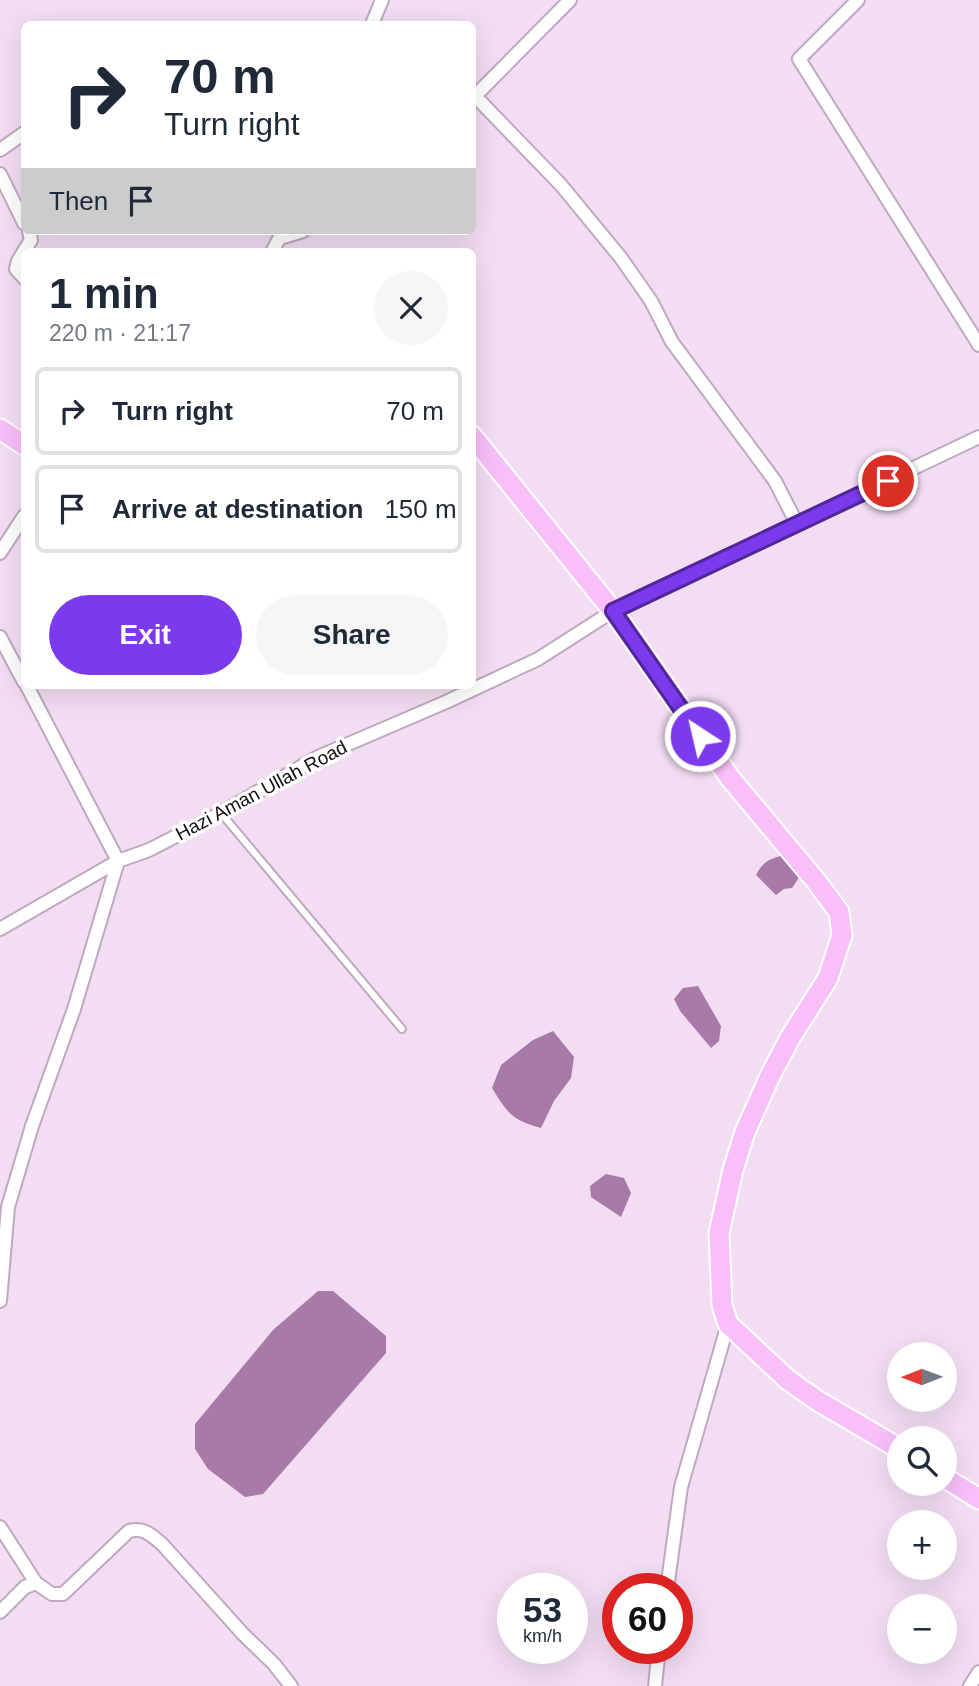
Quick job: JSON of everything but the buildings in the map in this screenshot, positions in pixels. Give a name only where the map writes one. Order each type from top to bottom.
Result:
[{"type":"main road","points":[[0,429],[21,442]]},
{"type":"main road","points":[[476,441],[613,611],[730,778],[839,912],[842,935],[828,978],[790,1038],[770,1076],[745,1132],[733,1170],[719,1233],[722,1305],[728,1324],[788,1380],[887,1441]]},
{"type":"main road","points":[[957,1485],[979,1499]]},
{"type":"street","points":[[373,21],[382,0]]},
{"type":"street","points":[[476,96],[570,0]]},
{"type":"street","points":[[858,0],[799,59],[979,345]]},
{"type":"street","points":[[476,100],[561,185],[621,258],[651,302],[672,342],[775,481],[797,524]]},
{"type":"street","points":[[0,150],[21,135]]},
{"type":"street","points":[[0,174],[21,217]]},
{"type":"street","points":[[21,256],[16,269],[21,275]]},
{"type":"street","name":"Hazi Aman Ullah Road","points":[[476,688],[538,659],[613,611],[979,438]]},
{"type":"street","points":[[0,553],[21,521]]},
{"type":"street","points":[[0,637],[21,675]]},
{"type":"street","points":[[0,1301],[8,1207],[32,1126],[74,1009],[118,861],[29,689]]},
{"type":"street","name":"Hazi Aman Ullah Road","points":[[0,929],[118,861],[149,850],[221,813],[318,757],[474,689]]},
{"type":"street","points":[[669,1573],[681,1486],[728,1324]]},
{"type":"street","points":[[0,1527],[36,1583],[52,1594],[63,1594],[129,1531],[138,1529],[148,1532],[274,1664],[291,1686]]},
{"type":"street","points":[[0,1612],[25,1587],[36,1583]]},
{"type":"street","points":[[655,1686],[657,1664]]},
{"type":"street","points":[[970,1686],[979,1672]]},
{"type":"lane","points":[[221,813],[402,1029]]},
{"type":"shaded area","points":[[788,855],[800,867],[798,879],[792,888],[784,889],[776,895],[756,875],[769,860]]},
{"type":"shaded area","points":[[698,986],[721,1026],[719,1041],[711,1048],[680,1011],[674,999],[683,988]]},
{"type":"shaded area","points":[[553,1031],[574,1057],[571,1078],[554,1101],[541,1128],[512,1115],[492,1088],[501,1065],[533,1040]]},
{"type":"shaded area","points":[[606,1174],[624,1178],[631,1193],[621,1217],[591,1197],[590,1186]]},
{"type":"shaded area","points":[[318,1291],[333,1291],[386,1336],[386,1353],[263,1494],[245,1497],[208,1469],[195,1449],[195,1424],[273,1330]]},
{"type":"route","points":[[700,736],[613,611],[888,481]]}]
